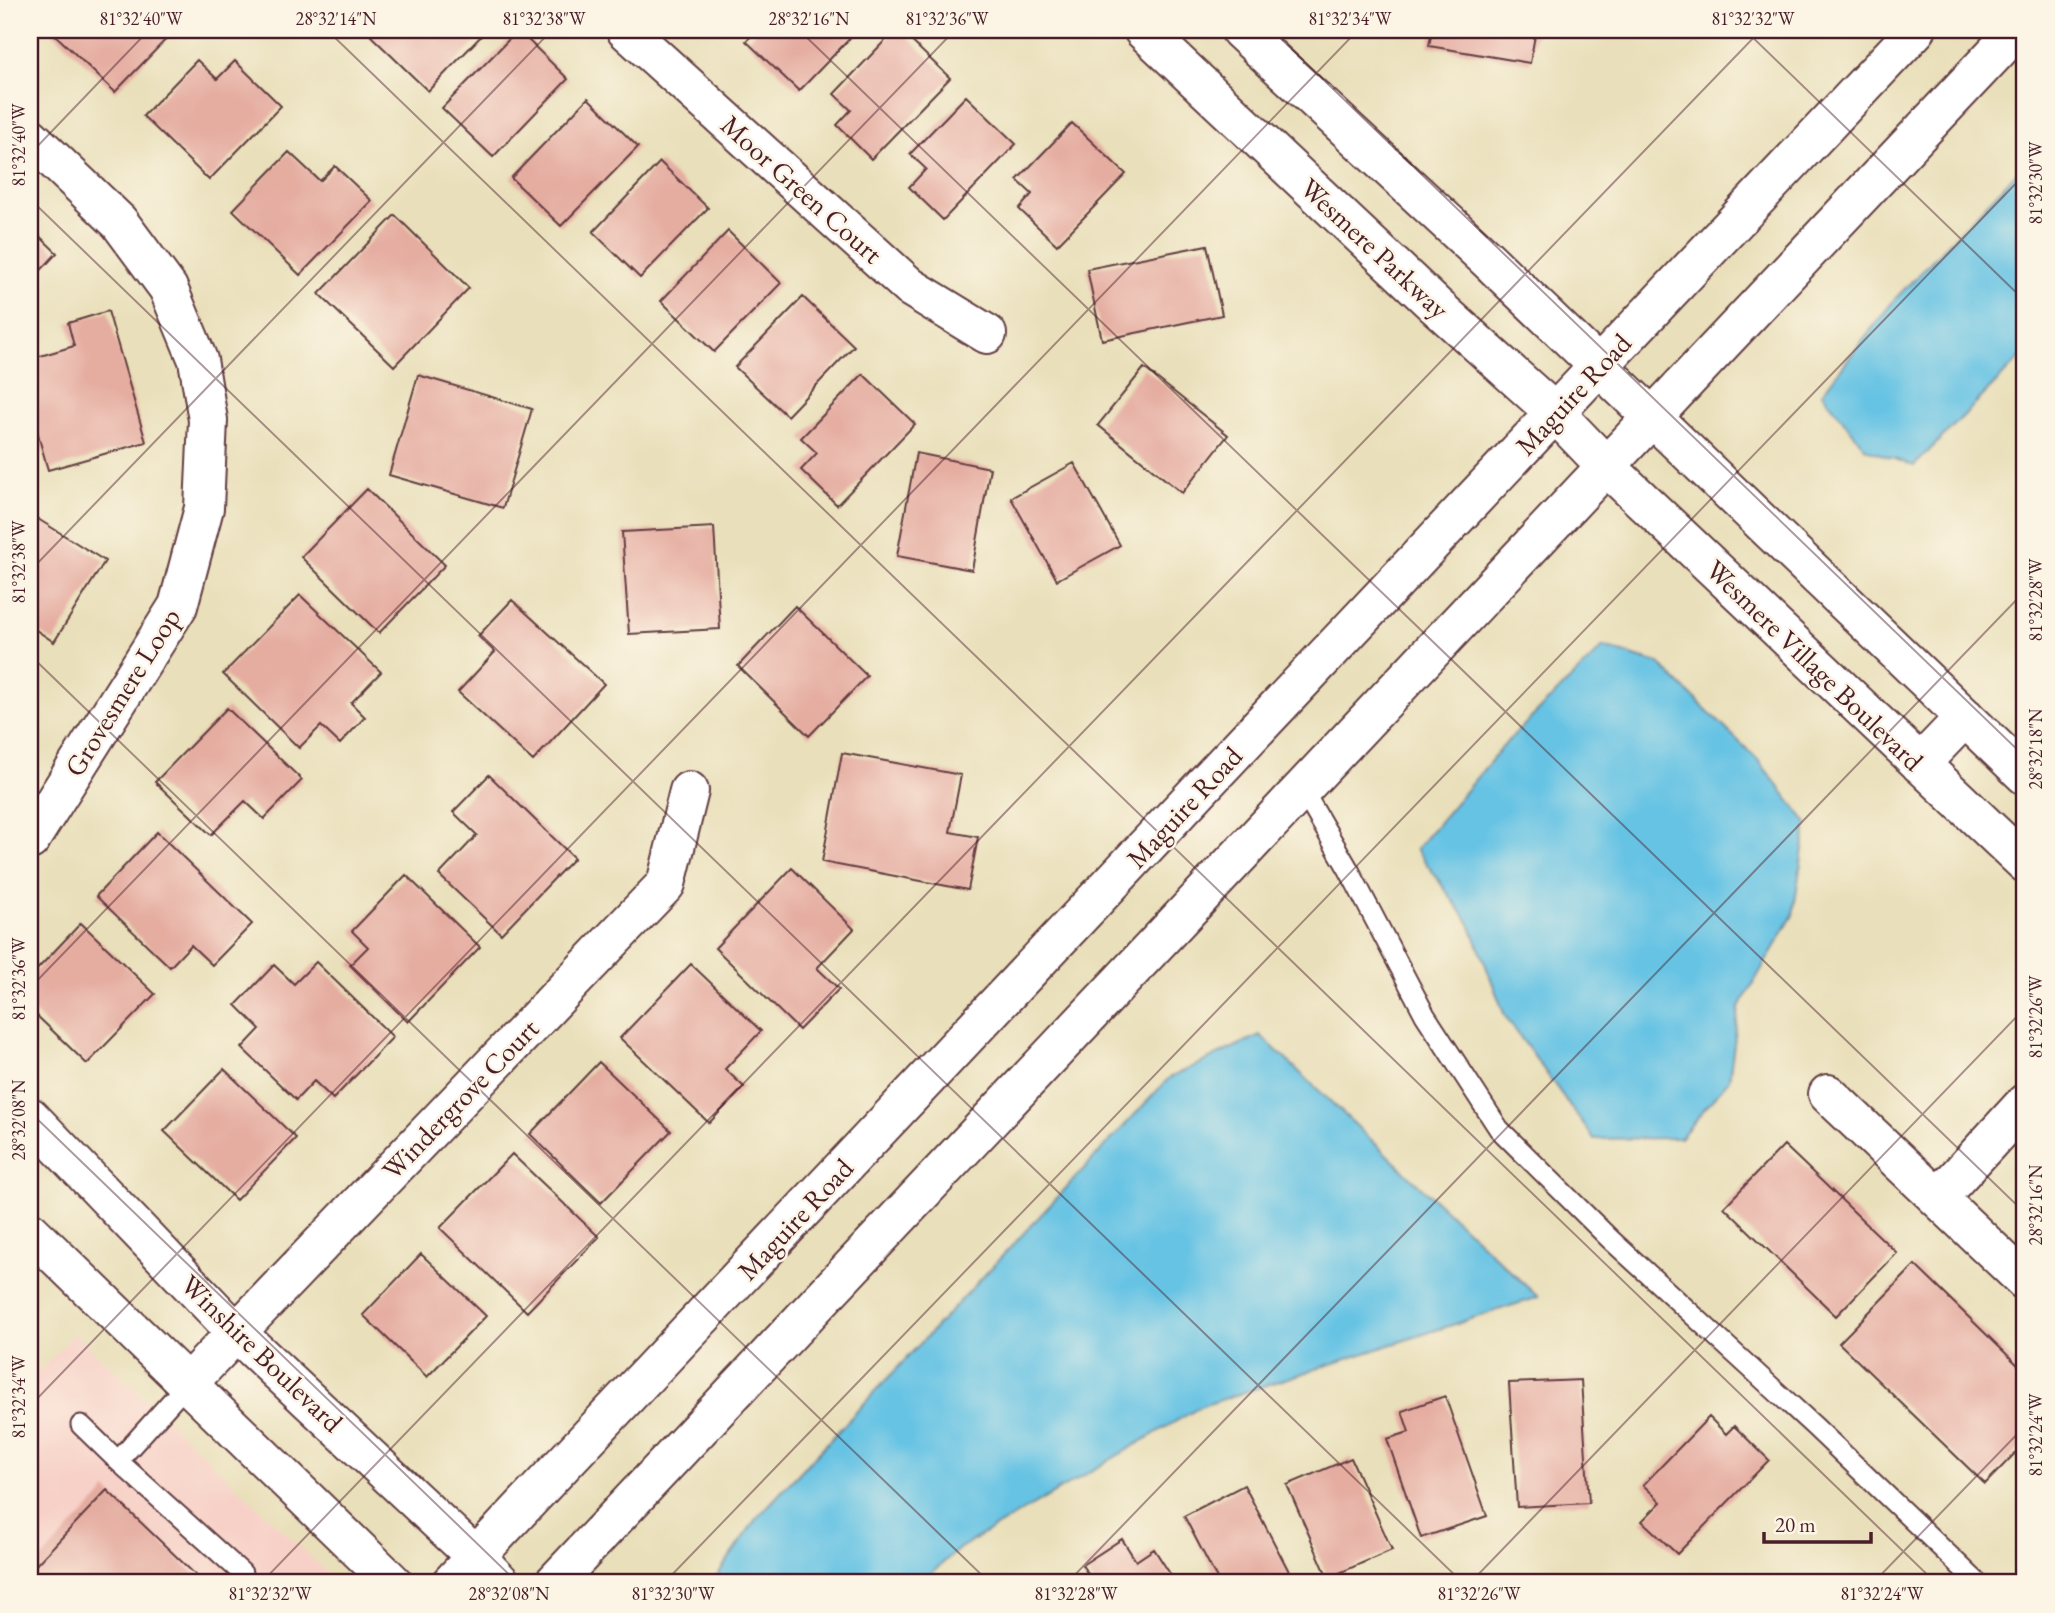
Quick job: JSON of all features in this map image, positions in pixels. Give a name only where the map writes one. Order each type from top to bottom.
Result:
[{"type":"street","name":"Moor Green Court","points":[[626,30],[910,287],[987,334]]},
{"type":"street","name":"Wesmere Parkway","points":[[1143,30],[1555,413],[1606,466]]},
{"type":"street","points":[[1240,30],[1486,258],[2025,775]]},
{"type":"street","name":"Maguire Road","points":[[476,1575],[1555,413],[1916,30]]},
{"type":"street","points":[[554,1583],[2017,30]]},
{"type":"street","name":"Grovesmere Loop","points":[[30,137],[119,222],[168,288],[198,360],[208,420],[204,508],[178,606],[30,840]]},
{"type":"street","name":"Wesmere Village Boulevard","points":[[1606,466],[2025,863]]},
{"type":"street","points":[[1920,764],[1965,717]]},
{"type":"street","name":"Windergrove Court","points":[[187,1384],[666,884],[689,791]]},
{"type":"street","points":[[1828,1094],[2025,1281]]},
{"type":"street","points":[[1938,1198],[2025,1103]]},
{"type":"street","name":"Winshire Boulevard","points":[[30,1116],[476,1575]]},
{"type":"street","points":[[30,1231],[393,1583]]},
{"type":"lane","points":[[1302,789],[1349,870],[1425,1015],[1499,1129],[1610,1239],[1815,1427],[1978,1583]]},
{"type":"lane","points":[[118,1461],[187,1384]]},
{"type":"lane","points":[[81,1425],[242,1573]]},
{"type":"shaded area","points":[[75,1333],[338,1583],[30,1583],[30,1381]]},
{"type":"water","points":[[2025,164],[2025,353],[1914,466],[1866,449],[1822,393],[1894,300]]},
{"type":"water","points":[[1603,647],[1658,663],[1758,760],[1807,823],[1793,915],[1739,1008],[1729,1080],[1680,1138],[1594,1139],[1505,1016],[1470,924],[1416,849],[1507,742]]},
{"type":"water","points":[[1260,1035],[1538,1297],[1202,1406],[960,1548],[920,1583],[712,1583],[756,1519],[1169,1078]]},
{"type":"building","points":[[50,30],[175,30],[115,92]]},
{"type":"building","points":[[378,30],[487,30],[428,91],[371,36]]},
{"type":"building","points":[[518,30],[568,79],[493,157],[442,108]]},
{"type":"building","points":[[757,30],[858,30],[799,91],[746,41]]},
{"type":"building","points":[[895,30],[900,30],[950,78],[871,159],[837,125],[851,110],[834,94]]},
{"type":"building","points":[[1432,30],[1536,30],[1530,63],[1429,46]]},
{"type":"building","points":[[197,60],[217,79],[235,61],[281,106],[209,180],[143,116]]},
{"type":"building","points":[[966,96],[1016,144],[943,220],[909,187],[926,169],[910,154]]},
{"type":"building","points":[[588,98],[638,147],[561,226],[511,178]]},
{"type":"building","points":[[1072,123],[1126,174],[1057,245],[1019,209],[1032,194],[1017,180]]},
{"type":"building","points":[[289,152],[320,181],[335,166],[372,201],[300,275],[233,210]]},
{"type":"building","points":[[660,162],[708,208],[640,278],[593,232]]},
{"type":"building","points":[[395,215],[469,288],[394,366],[319,294]]},
{"type":"building","points":[[30,227],[57,253],[30,282]]},
{"type":"building","points":[[728,231],[781,283],[714,352],[661,301]]},
{"type":"building","points":[[1207,245],[1222,315],[1102,340],[1087,269]]},
{"type":"building","points":[[803,297],[854,346],[787,416],[735,367]]},
{"type":"building","points":[[108,311],[146,442],[48,470],[30,406],[30,359],[74,346],[68,323]]},
{"type":"building","points":[[1144,368],[1228,435],[1182,493],[1098,425]]},
{"type":"building","points":[[863,374],[915,424],[837,505],[801,470],[817,453],[801,438]]},
{"type":"building","points":[[418,375],[532,409],[503,508],[389,475]]},
{"type":"building","points":[[916,453],[990,468],[972,570],[897,556]]},
{"type":"building","points":[[1074,463],[1120,545],[1057,580],[1011,498]]},
{"type":"building","points":[[367,489],[445,565],[379,633],[301,557]]},
{"type":"building","points":[[30,514],[105,561],[54,642],[30,626]]},
{"type":"building","points":[[714,527],[720,629],[629,634],[622,532]]},
{"type":"building","points":[[300,595],[381,672],[351,703],[365,717],[340,744],[321,726],[299,748],[223,674]]},
{"type":"building","points":[[512,600],[604,684],[533,761],[458,692],[495,652],[478,636]]},
{"type":"building","points":[[795,606],[867,676],[809,736],[738,666]]},
{"type":"building","points":[[227,708],[302,780],[264,819],[245,801],[211,835],[155,782]]},
{"type":"building","points":[[842,753],[961,775],[950,832],[978,837],[968,890],[822,862]]},
{"type":"building","points":[[489,775],[574,858],[501,934],[439,875],[477,835],[453,812]]},
{"type":"building","points":[[157,832],[252,924],[212,965],[191,945],[170,967],[96,896]]},
{"type":"building","points":[[792,868],[854,929],[817,968],[839,989],[799,1030],[715,948]]},
{"type":"building","points":[[406,875],[480,947],[408,1022],[350,965],[368,947],[352,931]]},
{"type":"building","points":[[81,923],[155,994],[87,1064],[30,1009],[30,977]]},
{"type":"building","points":[[316,962],[393,1037],[333,1099],[314,1081],[296,1100],[242,1048],[260,1029],[236,1005],[274,965],[294,984]]},
{"type":"building","points":[[691,964],[761,1031],[725,1069],[744,1087],[709,1123],[620,1038]]},
{"type":"building","points":[[599,1062],[671,1131],[601,1203],[530,1134]]},
{"type":"building","points":[[224,1069],[296,1138],[236,1200],[164,1131]]},
{"type":"building","points":[[1784,1145],[1897,1253],[1836,1316],[1724,1207]]},
{"type":"building","points":[[512,1154],[599,1237],[527,1312],[440,1228]]},
{"type":"building","points":[[421,1254],[486,1316],[427,1377],[363,1315]]},
{"type":"building","points":[[1915,1265],[2025,1372],[2025,1443],[1985,1484],[1839,1343]]},
{"type":"building","points":[[1581,1380],[1589,1503],[1517,1507],[1509,1383]]},
{"type":"building","points":[[1445,1396],[1487,1516],[1421,1538],[1387,1439],[1409,1432],[1402,1411]]},
{"type":"building","points":[[1709,1417],[1726,1434],[1734,1426],[1769,1460],[1677,1554],[1642,1521],[1661,1502],[1643,1485]]},
{"type":"building","points":[[1351,1458],[1392,1550],[1328,1578],[1287,1485]]},
{"type":"building","points":[[1244,1485],[1295,1583],[1219,1583],[1184,1516]]},
{"type":"building","points":[[107,1490],[204,1583],[41,1583],[30,1571]]},
{"type":"building","points":[[1122,1539],[1136,1561],[1154,1549],[1176,1583],[1094,1583],[1082,1565]]},
{"type":"building","points":[[1804,1579],[1805,1583],[1756,1583],[1756,1581]]}]
